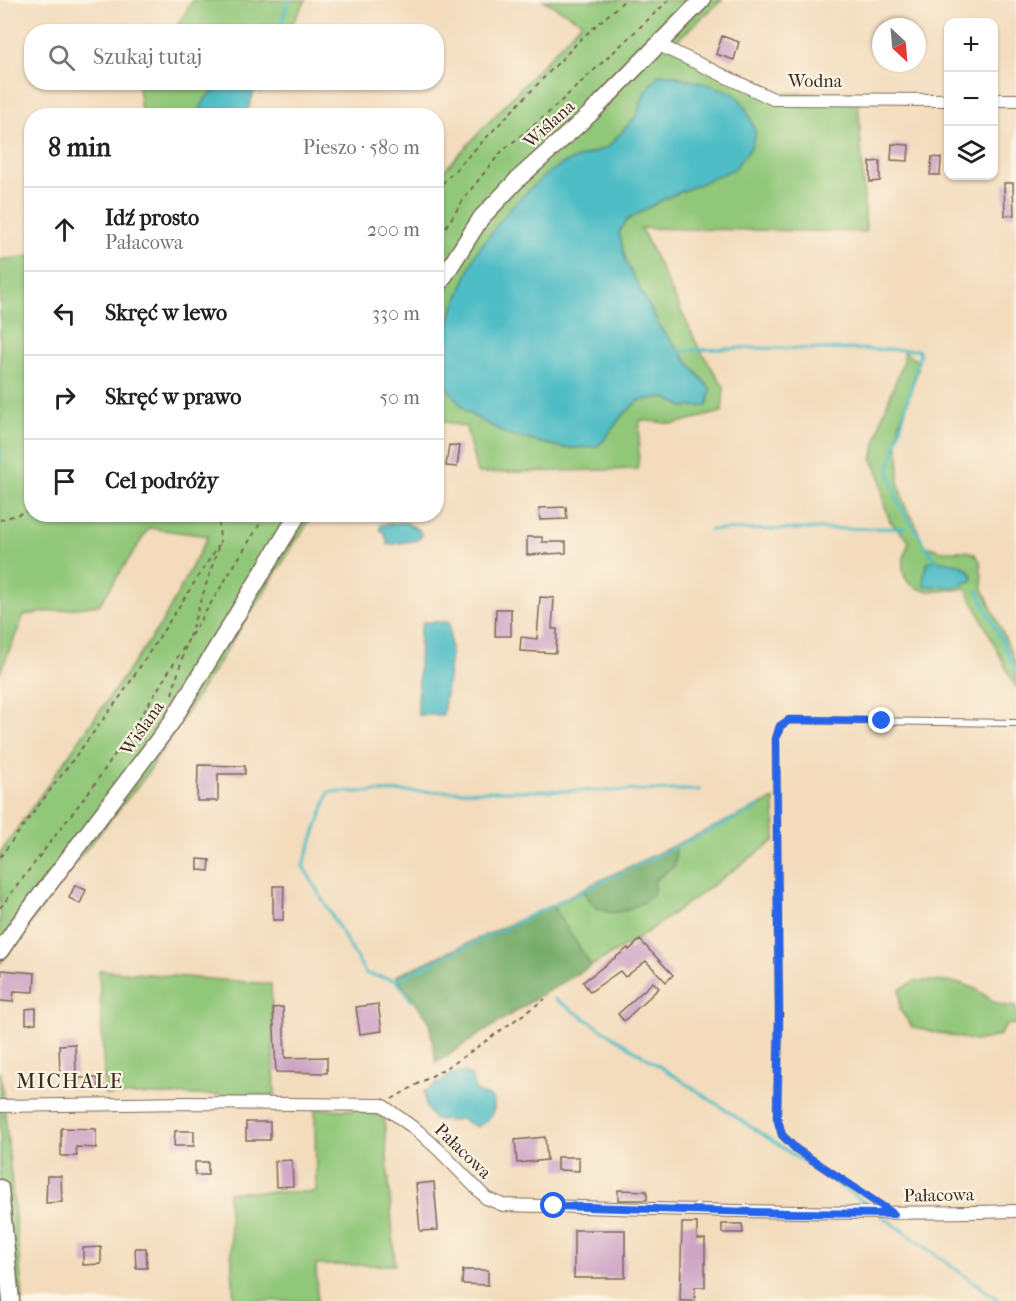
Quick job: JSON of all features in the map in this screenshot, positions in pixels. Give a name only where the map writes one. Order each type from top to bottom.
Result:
[{"type":"street","name":"Wiślana","points":[[444,276],[481,218],[519,178],[590,114],[702,0]]},
{"type":"street","name":"Wodna","points":[[657,45],[773,99],[944,100]]},
{"type":"street","points":[[998,100],[1016,100]]},
{"type":"street","name":"Wiślana","points":[[0,951],[171,723],[293,522]]},
{"type":"street","points":[[0,1106],[187,1103],[382,1105]]},
{"type":"street","name":"Pałacowa","points":[[382,1105],[418,1131],[486,1198],[503,1205],[791,1213],[894,1214],[1016,1211]]},
{"type":"street","points":[[0,1188],[11,1301]]},
{"type":"lane","points":[[894,1214],[796,1149],[782,1135],[777,1117],[779,1016],[776,739],[780,726],[789,720],[1016,723]]},
{"type":"path","points":[[444,182],[582,38],[625,0]]},
{"type":"path","points":[[444,230],[468,194],[502,152],[560,102],[669,0]]},
{"type":"path","points":[[0,520],[24,512]]},
{"type":"path","points":[[171,697],[220,543],[219,522]]},
{"type":"path","points":[[0,908],[94,785],[145,710],[261,522]]},
{"type":"path","points":[[0,857],[123,693],[220,543]]},
{"type":"path","points":[[382,1105],[456,1062],[545,999]]},
{"type":"green space","points":[[193,0],[306,0],[292,24],[178,24]]},
{"type":"green space","points":[[543,0],[722,0],[676,41],[687,54],[782,93],[858,95],[866,232],[641,228],[700,350],[724,387],[722,412],[674,424],[640,420],[638,469],[477,473],[466,427],[444,422],[444,355],[508,435],[564,448],[596,447],[638,401],[663,397],[684,407],[711,390],[661,329],[626,262],[619,232],[626,220],[662,200],[734,168],[701,85],[672,74],[646,90],[636,116],[608,147],[562,164],[476,253],[452,312],[444,340],[444,170],[582,22]]},
{"type":"green space","points":[[138,90],[216,90],[206,98],[201,108],[141,108]]},
{"type":"green space","points":[[24,257],[24,522],[309,522],[145,777],[79,858],[0,964],[0,853],[163,621],[208,536],[149,528],[99,605],[24,615],[0,673],[0,260]]},
{"type":"green space","points":[[903,351],[917,361],[918,370],[900,422],[897,439],[899,484],[903,500],[926,546],[942,551],[967,551],[975,554],[980,561],[983,589],[1016,663],[1016,688],[966,588],[928,591],[911,585],[905,578],[903,565],[909,541],[890,521],[884,503],[880,477],[872,460],[882,417],[904,360]]},
{"type":"green space","points":[[774,799],[775,840],[639,938],[591,966],[552,905],[582,889],[596,907],[655,880],[674,866],[675,845]]},
{"type":"green space","points":[[675,845],[674,866],[655,880],[653,896],[632,908],[616,912],[601,910],[592,903],[582,889]]},
{"type":"green space","points":[[552,905],[591,966],[536,998],[436,1063],[429,1021],[396,976]]},
{"type":"green space","points":[[99,970],[271,984],[275,1095],[105,1095]]},
{"type":"green space","points":[[915,981],[959,984],[973,988],[1002,1005],[1016,1006],[1016,1024],[1006,1025],[999,1036],[975,1041],[912,1027],[900,1010],[900,989]]},
{"type":"green space","points":[[0,1071],[3,1091],[23,1301],[0,1301]]},
{"type":"green space","points":[[315,1109],[357,1110],[384,1117],[395,1265],[316,1265],[317,1301],[234,1301],[228,1192],[316,1192]]},
{"type":"water","points":[[659,74],[699,82],[731,92],[746,108],[756,133],[750,149],[734,169],[662,200],[627,220],[619,232],[626,262],[661,329],[711,390],[707,406],[684,407],[663,397],[638,401],[596,447],[564,448],[508,435],[466,412],[447,387],[444,369],[444,340],[452,312],[476,253],[510,208],[546,174],[562,164],[608,147],[636,116],[646,90]]},
{"type":"water","points":[[216,90],[255,90],[248,108],[201,108],[206,98]]},
{"type":"water","points":[[405,522],[419,530],[422,535],[418,540],[388,545],[385,533],[380,530],[381,525]]},
{"type":"water","points":[[935,560],[963,566],[971,574],[973,580],[956,587],[924,586],[924,572],[928,562]]},
{"type":"water","points":[[423,622],[449,622],[451,655],[443,715],[418,715],[420,632]]},
{"type":"water","points":[[464,1072],[472,1077],[475,1090],[493,1100],[492,1114],[476,1127],[460,1118],[452,1121],[434,1119],[426,1107],[424,1092],[452,1074]]},
{"type":"building","points":[[722,36],[739,42],[734,60],[716,54]]},
{"type":"building","points":[[892,144],[909,145],[908,161],[891,160]]},
{"type":"building","points":[[932,157],[941,158],[940,175],[930,175]]},
{"type":"building","points":[[880,161],[880,181],[870,182],[870,162]]},
{"type":"building","points":[[1004,183],[1013,183],[1014,215],[1005,216]]},
{"type":"building","points":[[449,445],[460,446],[457,467],[446,466]]},
{"type":"building","points":[[566,507],[567,519],[540,520],[539,508]]},
{"type":"building","points":[[527,537],[542,537],[542,542],[566,542],[566,553],[527,555]]},
{"type":"building","points":[[540,597],[554,598],[552,629],[557,629],[556,653],[520,651],[521,637],[537,639]]},
{"type":"building","points":[[496,609],[511,609],[511,636],[495,636]]},
{"type":"building","points":[[198,765],[245,766],[245,774],[218,774],[218,801],[197,801]]},
{"type":"building","points":[[198,859],[210,860],[209,871],[198,870]]},
{"type":"building","points":[[75,885],[86,890],[80,904],[69,898]]},
{"type":"building","points":[[273,886],[284,886],[283,920],[273,920]]},
{"type":"building","points":[[640,940],[673,975],[666,982],[646,961],[625,977],[620,971],[590,992],[583,982]]},
{"type":"building","points":[[2,970],[35,973],[34,992],[14,991],[13,1002],[0,1001]]},
{"type":"building","points":[[653,982],[659,988],[624,1021],[618,1014]]},
{"type":"building","points":[[378,1004],[382,1031],[360,1034],[356,1007]]},
{"type":"building","points":[[283,1007],[285,1058],[327,1057],[327,1073],[276,1072],[273,1008]]},
{"type":"building","points":[[36,1008],[36,1023],[26,1024],[26,1009]]},
{"type":"building","points":[[75,1044],[76,1075],[60,1076],[59,1045]]},
{"type":"building","points":[[79,1078],[98,1078],[99,1090],[79,1090]]},
{"type":"building","points":[[246,1122],[270,1122],[270,1140],[246,1140]]},
{"type":"building","points":[[61,1128],[96,1129],[96,1148],[76,1147],[77,1156],[61,1156]]},
{"type":"building","points":[[175,1131],[194,1131],[194,1146],[174,1146]]},
{"type":"building","points":[[545,1137],[547,1160],[517,1163],[515,1140]]},
{"type":"building","points":[[557,1157],[579,1157],[579,1171],[557,1170]]},
{"type":"building","points":[[292,1160],[293,1186],[276,1187],[275,1161]]},
{"type":"building","points":[[195,1162],[208,1162],[208,1175],[195,1175]]},
{"type":"building","points":[[47,1176],[61,1176],[62,1202],[46,1203]]},
{"type":"building","points":[[434,1182],[438,1230],[420,1231],[416,1184]]},
{"type":"building","points":[[618,1190],[647,1191],[647,1200],[618,1200]]},
{"type":"building","points":[[682,1223],[697,1223],[697,1239],[705,1239],[705,1287],[695,1287],[695,1301],[680,1301]]},
{"type":"building","points":[[722,1224],[742,1224],[743,1233],[722,1233]]},
{"type":"building","points":[[574,1230],[625,1230],[625,1278],[574,1278]]},
{"type":"building","points":[[101,1247],[101,1264],[83,1265],[83,1248]]},
{"type":"building","points":[[135,1248],[146,1248],[147,1268],[136,1268]]},
{"type":"building","points":[[463,1270],[488,1270],[488,1285],[462,1284]]},
{"type":"waterway","points":[[281,24],[290,0]]},
{"type":"waterway","points":[[677,351],[743,348],[918,350],[920,354],[889,471],[900,506],[935,560]]},
{"type":"waterway","points":[[0,461],[1,451]]},
{"type":"waterway","points":[[710,530],[904,528]]},
{"type":"waterway","points":[[978,591],[1016,670]]},
{"type":"waterway","points":[[412,1001],[396,980],[366,974],[303,866],[329,792],[700,790]]},
{"type":"waterway","points":[[396,980],[759,807]]},
{"type":"waterway","points":[[555,999],[873,1208]]},
{"type":"waterway","points":[[882,1216],[1000,1301]]},
{"type":"district","name":"MICHALE","points":[[70,1081]]},
{"type":"route","points":[[554,1206],[894,1214],[796,1149],[782,1135],[777,1117],[779,1016],[776,739],[780,726],[789,720],[882,721]]}]
